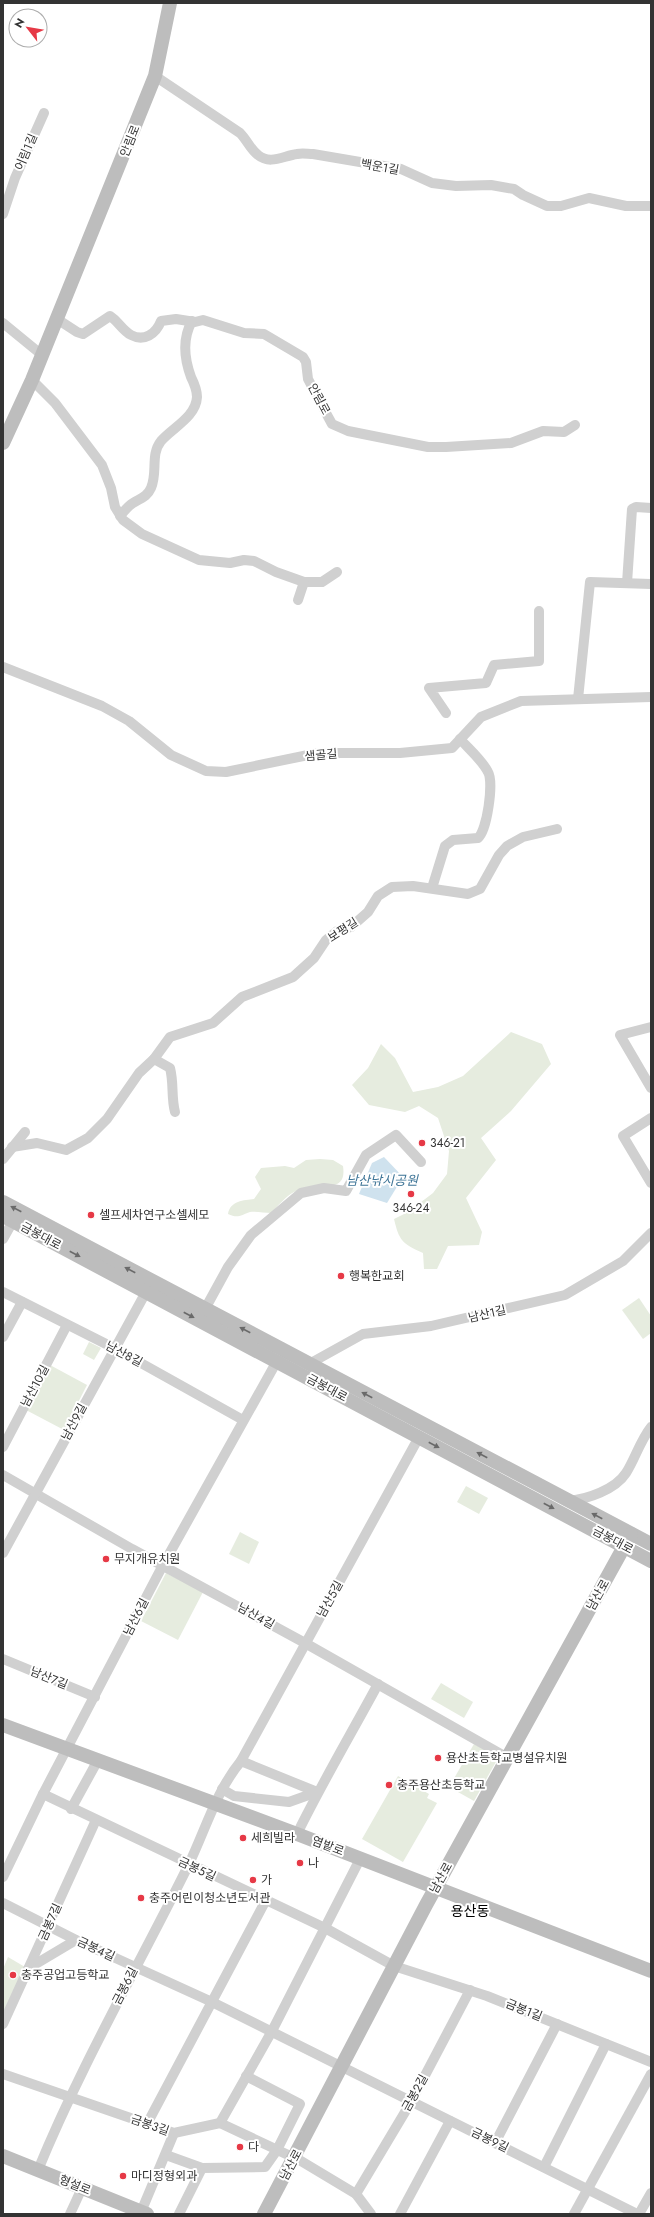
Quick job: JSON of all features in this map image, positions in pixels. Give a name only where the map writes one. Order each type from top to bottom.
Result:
[{"type":"street","name":"안림로","points":[[3,443],[32,380],[155,76],[170,3]]},
{"type":"street","name":"백운1길","points":[[155,76],[240,133],[247,140],[250,148],[264,159],[274,160],[299,153],[313,154],[401,169],[432,183],[456,186],[490,185],[514,189],[523,195],[547,206],[561,206],[589,198],[626,206],[651,206]]},
{"type":"street","name":"어림1길","points":[[3,214],[15,178],[44,113]]},
{"type":"street","name":"안림로","points":[[57,319],[77,332],[83,334],[110,316],[118,321],[130,334],[138,337],[153,334],[158,329],[161,321],[165,320],[203,320],[244,332],[264,334],[303,357],[306,362],[308,379],[332,424],[348,432],[424,446],[440,447],[512,444],[543,431],[564,432],[575,425]]},
{"type":"street","points":[[120,516],[134,503],[147,496],[154,480],[155,450],[166,436],[183,422],[197,399],[196,391],[186,363],[186,335],[192,321]]},
{"type":"street","points":[[3,323],[42,355]]},
{"type":"street","points":[[32,380],[55,402],[102,464],[111,488],[115,507],[120,516],[130,527],[199,560],[230,562],[244,560],[254,561],[270,570],[304,582],[322,582],[337,572]]},
{"type":"street","points":[[627,582],[632,510],[636,507],[651,508]]},
{"type":"street","points":[[578,699],[588,585],[592,581],[651,584]]},
{"type":"street","points":[[298,600],[304,582]]},
{"type":"street","points":[[446,713],[429,688],[486,683],[494,665],[538,661],[539,611]]},
{"type":"street","name":"샘골길","points":[[3,667],[102,706],[129,721],[171,755],[206,771],[226,772],[318,753],[400,753],[452,748],[481,716],[521,701],[651,697]]},
{"type":"street","points":[[432,888],[445,846],[454,840],[478,838],[483,832],[490,794],[489,773],[460,739]]},
{"type":"street","name":"보평길","points":[[12,1147],[37,1143],[66,1150],[88,1138],[108,1119],[138,1073],[154,1059],[170,1037],[213,1024],[242,997],[293,977],[314,958],[326,940],[337,932],[351,927],[368,912],[378,896],[392,886],[432,888],[468,894],[480,888],[499,855],[507,846],[523,837],[557,829]]},
{"type":"street","points":[[651,1027],[620,1035],[651,1088]]},
{"type":"street","points":[[154,1059],[170,1068],[173,1080],[173,1103],[176,1112]]},
{"type":"street","points":[[651,1118],[623,1136],[651,1184]]},
{"type":"street","points":[[3,1159],[25,1132]]},
{"type":"street","points":[[205,1309],[228,1267],[251,1236],[301,1193],[324,1188],[346,1191],[366,1155],[396,1135],[422,1162]]},
{"type":"street","name":"금봉대로","points":[[3,1202],[569,1502],[628,1540],[651,1561]]},
{"type":"street","points":[[3,1239],[8,1218]]},
{"type":"street","name":"금봉대로","points":[[8,1218],[419,1437],[628,1540],[651,1544]]},
{"type":"street","name":"남산1길","points":[[309,1364],[363,1334],[431,1326],[565,1295],[623,1261],[651,1233]]},
{"type":"street","name":"남산8길","points":[[3,1292],[114,1348],[243,1420]]},
{"type":"street","name":"남산9길","points":[[3,1554],[114,1348],[146,1292]]},
{"type":"street","points":[[3,1337],[22,1302]]},
{"type":"street","name":"남산10길","points":[[3,1447],[67,1325]]},
{"type":"street","name":"남산6길","points":[[3,1877],[43,1794],[163,1565],[277,1361]]},
{"type":"street","points":[[569,1502],[582,1500],[616,1484],[626,1474],[646,1433],[651,1427]]},
{"type":"street","name":"남산5길","points":[[215,1804],[226,1779],[241,1761],[419,1437]]},
{"type":"street","name":"남산4길","points":[[3,1475],[306,1643],[508,1758]]},
{"type":"street","name":"남산로","points":[[264,2214],[295,2158],[436,1888],[628,1540]]},
{"type":"street","name":"남산7길","points":[[3,1659],[95,1697]]},
{"type":"street","points":[[297,1834],[318,1792],[346,1746],[378,1684]]},
{"type":"street","name":"염밭로","points":[[3,1725],[297,1834],[651,1971]]},
{"type":"street","points":[[72,1809],[98,1760]]},
{"type":"street","points":[[241,1761],[318,1792]]},
{"type":"street","points":[[222,1789],[234,1796],[289,1802],[318,1792]]},
{"type":"street","name":"금봉5길","points":[[43,1794],[189,1865],[325,1928],[394,1966]]},
{"type":"street","name":"금봉6길","points":[[38,2170],[71,2097],[135,1967],[189,1865],[215,1804]]},
{"type":"street","name":"금봉7길","points":[[3,2024],[96,1820]]},
{"type":"street","points":[[360,1859],[272,2031],[220,2123],[295,2158],[356,2194],[371,2214]]},
{"type":"street","points":[[147,2124],[266,1900]]},
{"type":"street","name":"금봉4길","points":[[3,1903],[76,1940],[212,2002],[343,2066]]},
{"type":"street","points":[[29,1968],[76,1940]]},
{"type":"street","name":"금봉1길","points":[[394,1966],[470,1990],[651,2062]]},
{"type":"street","name":"금봉2길","points":[[356,2194],[411,2102],[470,1990]]},
{"type":"street","points":[[495,2143],[557,2024]]},
{"type":"street","points":[[544,2167],[606,2044]]},
{"type":"street","name":"금봉9길","points":[[343,2066],[411,2102],[638,2214]]},
{"type":"street","name":"금봉3길","points":[[3,2074],[174,2133],[220,2123]]},
{"type":"street","points":[[574,2214],[651,2074]]},
{"type":"street","name":"남산로","points":[[166,2155],[202,2168],[266,2167],[277,2150],[300,2104],[246,2076]]},
{"type":"street","points":[[400,2214],[450,2121]]},
{"type":"street","points":[[144,2213],[174,2133]]},
{"type":"street","name":"형설로","points":[[3,2156],[144,2213]]},
{"type":"street","points":[[178,2214],[202,2168]]},
{"type":"street","points":[[70,2214],[82,2188]]},
{"type":"street","points":[[638,2214],[651,2193]]},
{"type":"shaded area","points":[[511,1032],[542,1044],[551,1064],[511,1111],[481,1138],[496,1160],[466,1198],[482,1232],[479,1245],[448,1246],[437,1269],[424,1269],[423,1253],[410,1247],[402,1240],[394,1219],[408,1212],[433,1193],[447,1174],[449,1151],[438,1118],[419,1106],[405,1112],[369,1105],[352,1085],[368,1068],[381,1044],[395,1058],[413,1092],[438,1087],[463,1076]]},
{"type":"shaded area","points":[[306,1160],[333,1160],[343,1166],[342,1180],[334,1185],[315,1186],[294,1192],[271,1213],[250,1212],[237,1216],[228,1214],[229,1210],[234,1204],[254,1199],[261,1189],[255,1177],[261,1168],[285,1166],[294,1168]]},
{"type":"shaded area","points":[[639,1298],[651,1316],[651,1333],[643,1339],[622,1310]]},
{"type":"shaded area","points":[[89,1342],[101,1348],[94,1360],[83,1354]]},
{"type":"shaded area","points":[[50,1365],[87,1385],[64,1430],[26,1410]]},
{"type":"shaded area","points":[[466,1486],[488,1498],[479,1514],[457,1502]]},
{"type":"shaded area","points":[[240,1532],[259,1542],[249,1564],[229,1554]]},
{"type":"shaded area","points":[[166,1573],[203,1592],[178,1640],[141,1621]]},
{"type":"shaded area","points":[[441,1683],[473,1702],[464,1718],[431,1699]]},
{"type":"shaded area","points":[[474,1744],[496,1756],[497,1760],[474,1801],[449,1787]]},
{"type":"shaded area","points":[[398,1776],[429,1794],[427,1798],[437,1803],[403,1862],[362,1839]]},
{"type":"shaded area","name":"충주공업고등학교","points":[[8,1957],[25,1967],[5,2010],[3,2009],[3,1969]]},
{"type":"water","name":"남산낚시공원","points":[[384,1157],[403,1177],[387,1203],[359,1194],[372,1163]]},
{"type":"place","name":"346-21","points":[[422,1143]]},
{"type":"place","name":"346-24","points":[[411,1194]]},
{"type":"place","name":"셀프세차연구소셀세모","points":[[91,1215]]},
{"type":"place","name":"행복한교회","points":[[341,1276]]},
{"type":"place","name":"무지개유치원","points":[[106,1559]]},
{"type":"place","name":"용산초등학교병설유치원","points":[[438,1758]]},
{"type":"place","name":"충주용산초등학교","points":[[389,1785]]},
{"type":"place","name":"세희빌라","points":[[243,1838]]},
{"type":"place","name":"나","points":[[300,1863]]},
{"type":"place","name":"가","points":[[253,1880]]},
{"type":"place","name":"충주어린이청소년도서관","points":[[141,1898]]},
{"type":"place","name":"충주공업고등학교","points":[[13,1975]]},
{"type":"place","name":"다","points":[[240,2147]]},
{"type":"place","name":"마디정형외과","points":[[123,2176]]},
{"type":"district","name":"용산동","points":[[470,1911]]}]
